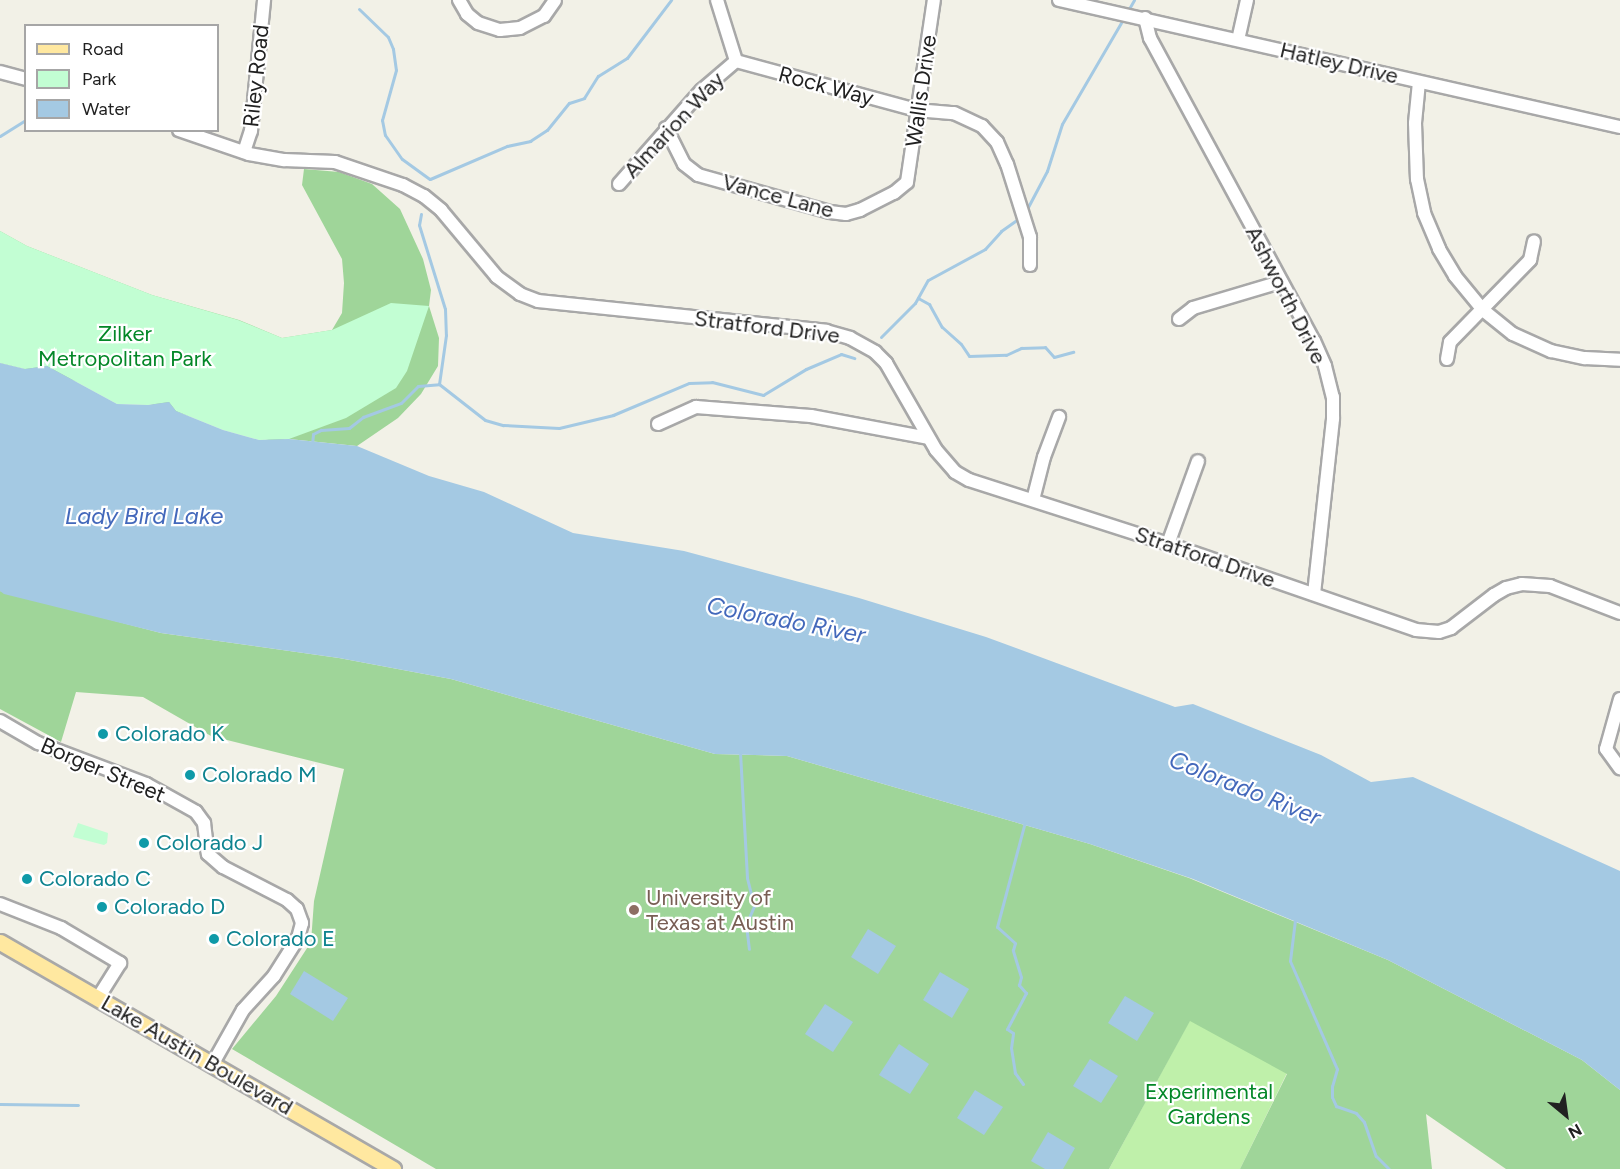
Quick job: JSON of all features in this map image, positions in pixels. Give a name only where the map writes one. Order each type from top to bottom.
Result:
[{"type":"main road","name":"Lake Austin Boulevard","points":[[0,942],[393,1169]]},
{"type":"street","points":[[459,0],[467,14],[478,23],[500,30],[520,28],[544,16],[555,0]]},
{"type":"street","name":"Almarion Way","points":[[618,184],[702,90],[736,61],[717,0]]},
{"type":"street","name":"Wallis Drive","points":[[907,182],[934,0]]},
{"type":"street","name":"Hatley Drive","points":[[1059,0],[1620,127]]},
{"type":"street","points":[[1238,40],[1247,0]]},
{"type":"street","name":"Riley Road","points":[[244,152],[251,131],[261,1]]},
{"type":"street","name":"Ashworth Drive","points":[[1145,18],[1150,38],[1314,341],[1333,397],[1314,594]]},
{"type":"street","name":"Rock Way","points":[[736,61],[916,110],[954,113],[982,126],[997,142],[1007,164],[1030,237],[1030,265]]},
{"type":"street","points":[[0,72],[24,79]]},
{"type":"street","points":[[1419,82],[1415,123],[1417,180],[1424,213],[1439,249],[1455,276],[1483,310],[1513,334],[1551,351],[1585,358],[1620,360]]},
{"type":"street","name":"Vance Lane","points":[[666,128],[684,164],[698,175],[830,212],[846,214],[860,210],[894,193],[907,182]]},
{"type":"street","name":"Stratford Drive","points":[[185,132],[244,152],[284,160],[335,162],[404,185],[424,196],[441,210],[497,277],[520,294],[538,301],[826,331],[850,338],[863,344],[886,363],[928,438],[955,472],[969,480],[1168,544],[1427,632],[1439,632],[1451,628],[1494,596],[1522,584],[1550,586],[1620,613]]},
{"type":"street","points":[[1447,359],[1450,342],[1530,260],[1534,241]]},
{"type":"street","points":[[1179,319],[1193,308],[1281,282]]},
{"type":"street","points":[[658,424],[696,406],[811,416],[928,438]]},
{"type":"street","points":[[1033,500],[1044,457],[1059,417]]},
{"type":"street","points":[[1168,544],[1198,461]]},
{"type":"street","points":[[1620,699],[1606,749],[1620,768]]},
{"type":"street","name":"Borger Street","points":[[0,721],[38,743],[146,784],[196,813],[204,823],[208,854],[223,867],[286,900],[297,909],[302,923],[298,938],[274,976],[243,1010],[212,1065]]},
{"type":"street","points":[[0,904],[61,928],[120,963],[98,998]]},
{"type":"green space","name":"Zilker Metropolitan Park","points":[[304,169],[339,172],[372,184],[400,209],[423,259],[431,290],[429,306],[439,338],[438,366],[421,394],[398,418],[357,446],[289,439],[272,441],[65,378],[0,363],[0,231],[27,246],[152,295],[239,320],[282,338],[332,330],[342,313],[344,283],[342,259],[302,185]]},
{"type":"green space","name":"Zilker Metropolitan Park","points":[[0,231],[27,246],[152,295],[238,320],[282,338],[332,330],[391,303],[429,306],[407,371],[396,388],[346,418],[289,439],[259,440],[223,430],[176,411],[169,402],[148,405],[117,404],[47,366],[25,369],[0,363]]},
{"type":"green space","name":"University of Texas at Austin","points":[[0,591],[161,633],[339,658],[451,679],[715,754],[787,756],[1090,844],[1189,878],[1388,960],[1582,1060],[1620,1090],[1620,1169],[1506,1169],[1426,1114],[1432,1169],[1240,1169],[1287,1074],[1190,1021],[1109,1169],[436,1169],[232,1049],[276,996],[311,942],[314,901],[344,769],[211,736],[143,697],[76,692],[61,742],[0,709]]},
{"type":"green space","points":[[78,823],[108,833],[107,843],[104,845],[73,837]]},
{"type":"green space","name":"Experimental Gardens","points":[[1190,1020],[1287,1073],[1240,1169],[1109,1169]]},
{"type":"water","name":"Lady Bird Lake","points":[[0,363],[25,369],[47,366],[117,404],[148,405],[169,402],[176,411],[223,430],[259,440],[289,439],[357,446],[429,476],[484,492],[573,533],[684,551],[859,598],[986,637],[1175,707],[1193,704],[1321,755],[1371,782],[1413,777],[1620,871],[1620,1090],[1582,1060],[1388,960],[1193,879],[1090,844],[787,756],[715,754],[451,679],[339,658],[161,633],[4,594],[0,591]]},
{"type":"water","points":[[868,929],[896,946],[878,974],[851,957]]},
{"type":"water","points":[[304,971],[348,998],[333,1021],[290,994]]},
{"type":"water","points":[[940,972],[969,989],[952,1018],[923,1000]]},
{"type":"water","points":[[1125,996],[1154,1013],[1137,1041],[1108,1023]]},
{"type":"water","points":[[825,1004],[853,1022],[833,1052],[805,1034]]},
{"type":"water","points":[[899,1044],[929,1064],[910,1094],[879,1075]]},
{"type":"water","points":[[1090,1059],[1118,1076],[1101,1103],[1073,1086]]},
{"type":"water","points":[[975,1090],[1003,1107],[984,1135],[957,1118]]},
{"type":"water","points":[[1048,1132],[1075,1148],[1063,1169],[1045,1169],[1031,1161]]},
{"type":"waterway","points":[[359,9],[388,37],[393,49],[396,70],[382,120],[385,135],[402,159],[430,179],[507,146],[530,141],[547,130],[569,103],[584,98],[598,76],[627,58],[671,0]]},
{"type":"waterway","points":[[1130,7],[1134,0]]},
{"type":"waterway","points":[[1028,207],[1047,171],[1062,124],[1122,21]]},
{"type":"waterway","points":[[0,136],[24,121]]},
{"type":"waterway","points":[[421,214],[419,225],[445,309],[446,335],[439,384]]},
{"type":"waterway","points":[[881,337],[915,303],[928,280],[985,249],[1001,231],[1017,220]]},
{"type":"waterway","points":[[918,298],[929,304],[942,327],[961,344],[969,356],[1006,355],[1021,348],[1045,347],[1054,357],[1073,352]]},
{"type":"waterway","points":[[312,444],[313,434],[321,430],[349,428],[363,417],[401,403],[418,386],[439,384],[485,420],[503,425],[559,428],[613,415],[689,383],[712,382],[763,395],[806,369],[841,354],[854,358]]},
{"type":"waterway","points":[[740,752],[747,878],[754,906],[746,925],[749,949]]},
{"type":"waterway","points":[[1023,1084],[1015,1073],[1011,1048],[1013,1033],[1007,1029],[1026,993],[1019,985],[1021,977],[1013,950],[1015,943],[997,927],[1025,822]]},
{"type":"waterway","points":[[1295,920],[1290,961],[1337,1069],[1332,1086],[1332,1097],[1336,1106],[1356,1113],[1364,1122],[1376,1156],[1389,1169]]},
{"type":"waterway","points":[[0,1104],[78,1105]]},
{"type":"place","name":"Colorado K","points":[[103,734]]},
{"type":"place","name":"Colorado M","points":[[190,775]]},
{"type":"place","name":"Colorado J","points":[[144,843]]},
{"type":"place","name":"Colorado C","points":[[27,879]]},
{"type":"place","name":"Colorado D","points":[[102,907]]},
{"type":"place","name":"University of Texas at Austin","points":[[634,910]]},
{"type":"place","name":"Colorado E","points":[[214,939]]},
{"type":"water label","name":"Colorado River","points":[[786,620]]},
{"type":"water label","name":"Colorado River","points":[[1245,788]]}]
